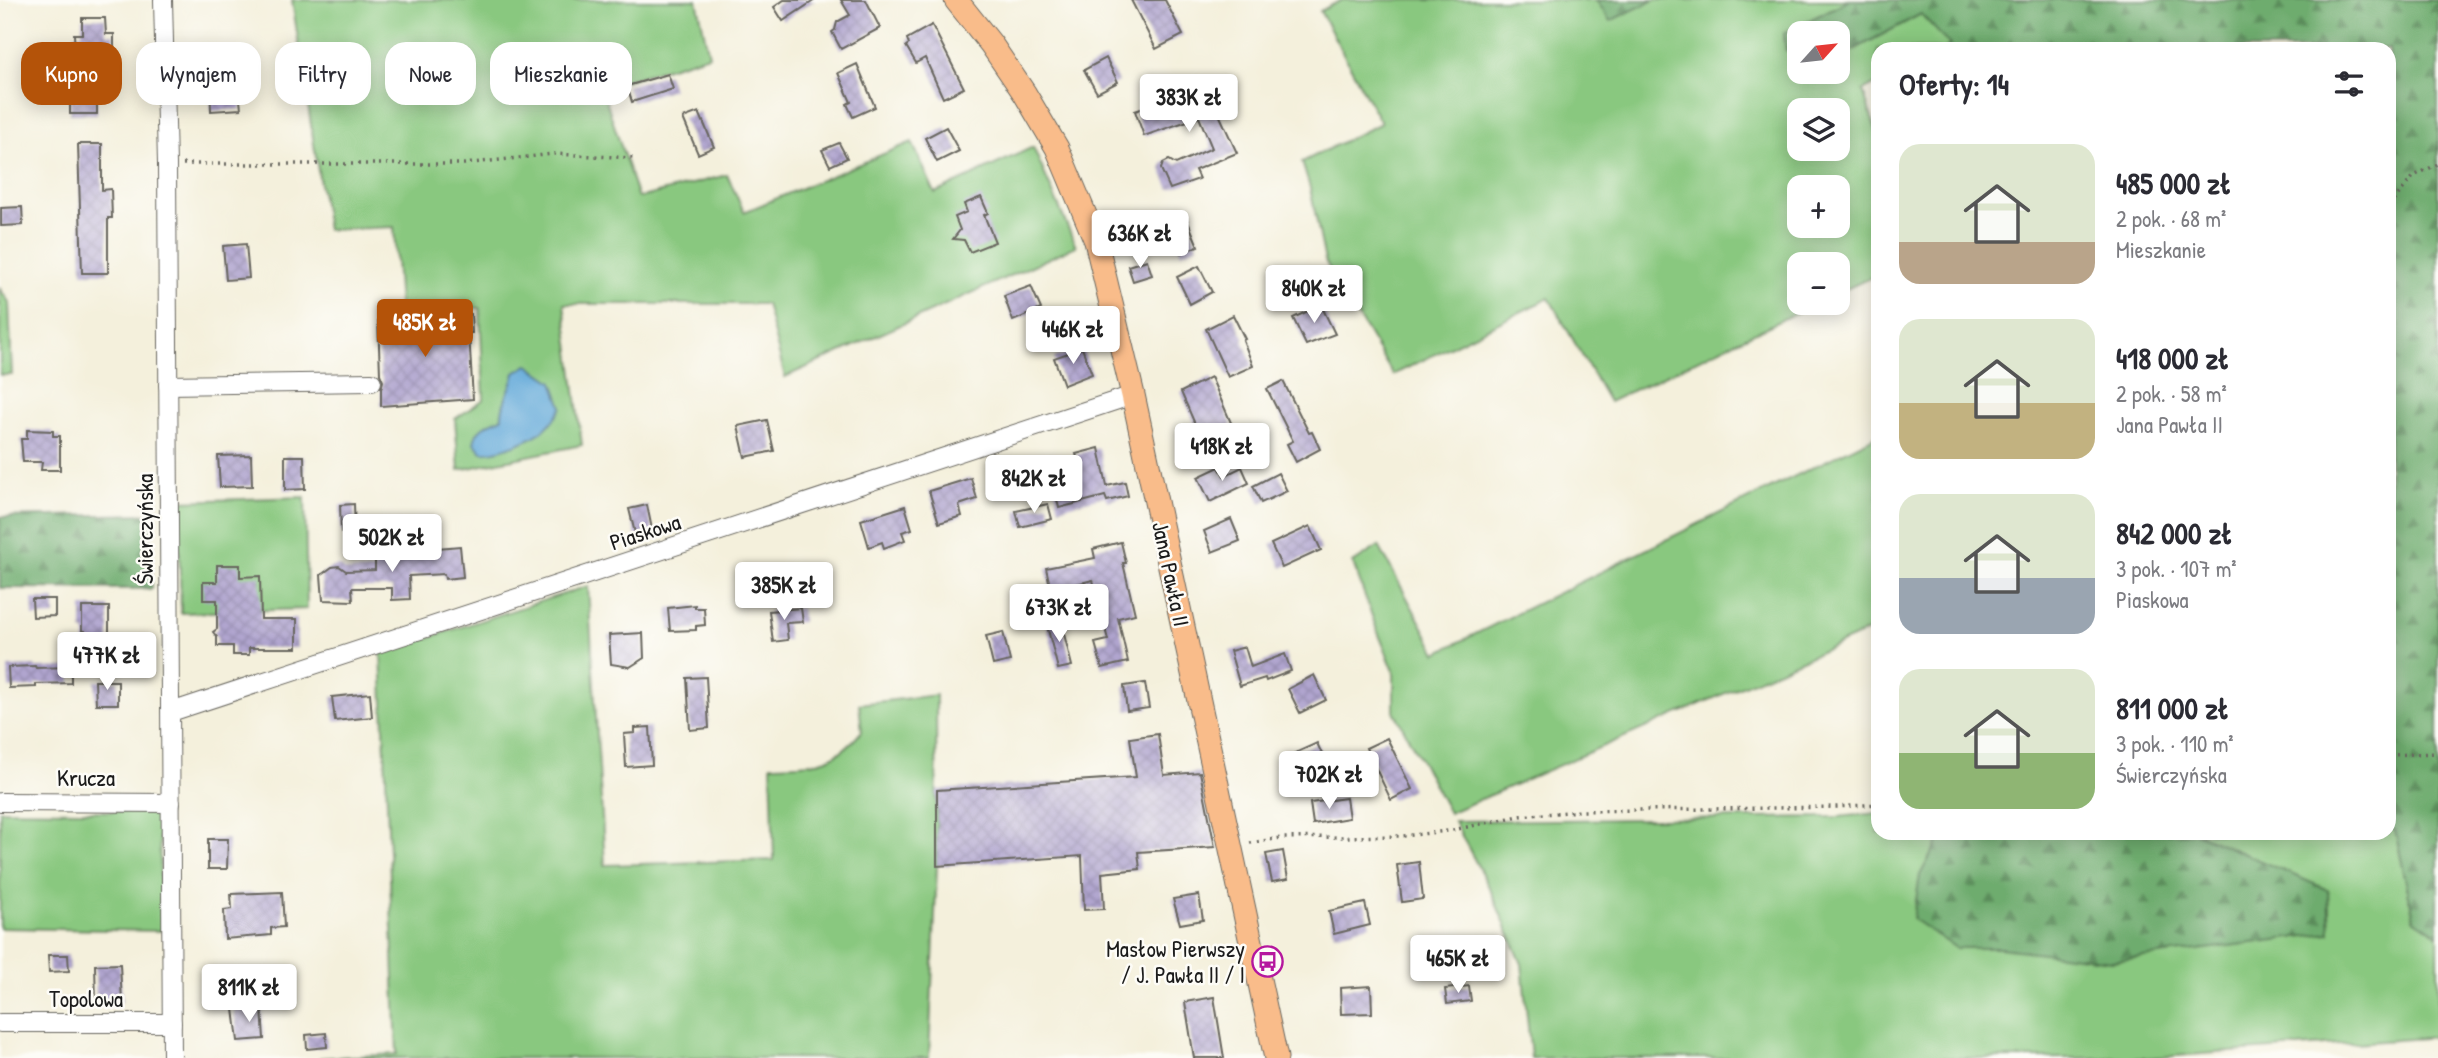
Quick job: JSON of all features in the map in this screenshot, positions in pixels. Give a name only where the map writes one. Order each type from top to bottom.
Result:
[{"type":"main road","name":"Jana Pawła II","points":[[956,0],[1025,94],[1057,148],[1096,241],[1133,395],[1276,1058]]},
{"type":"street","name":"Świerczyńska","points":[[163,0],[167,164],[172,1058]]},
{"type":"street","points":[[168,384],[372,382]]},
{"type":"street","name":"Piaskowa","points":[[171,712],[1133,395]]},
{"type":"street","name":"Krucza","points":[[0,802],[171,803]]},
{"type":"street","name":"Topolowa","points":[[0,1023],[172,1023]]},
{"type":"path","points":[[167,164],[464,164],[554,154],[635,158]]},
{"type":"path","points":[[2396,197],[2414,176],[2438,164]]},
{"type":"path","points":[[2396,755],[2438,753]]},
{"type":"path","points":[[1231,846],[1281,838],[1403,836],[1448,831],[1519,816],[1580,811],[1871,805]]},
{"type":"green space","points":[[292,0],[697,0],[709,55],[632,79],[632,42],[490,42],[490,105],[608,105],[638,198],[727,175],[744,212],[912,142],[935,193],[1033,147],[1076,246],[785,377],[766,304],[564,304],[582,445],[459,470],[455,419],[484,399],[480,308],[399,308],[394,227],[327,230],[308,105],[371,105],[371,42],[298,42]]},
{"type":"green space","points":[[1342,0],[1849,0],[1808,21],[1787,21],[1787,31],[1784,33],[1787,84],[1850,84],[1850,52],[1921,14],[1948,42],[1871,42],[1871,87],[1863,91],[1871,115],[1871,277],[1850,287],[1850,252],[1787,252],[1787,315],[1792,315],[1609,402],[1549,298],[1393,375],[1325,261],[1302,162],[1381,123],[1320,11]]},
{"type":"green space","points":[[1596,0],[1654,0],[1610,21]]},
{"type":"green space","points":[[1849,0],[2438,0],[2438,935],[2414,919],[2396,835],[2396,42],[1947,42],[1921,14],[1850,52],[1850,21],[1808,21]]},
{"type":"green space","points":[[1787,31],[1787,51],[1784,33]]},
{"type":"green space","points":[[0,289],[9,302],[12,375],[0,375]]},
{"type":"green space","points":[[1871,438],[1871,630],[1449,813],[1394,711],[1394,671],[1353,563],[1379,546],[1437,653]]},
{"type":"green space","points":[[305,497],[307,609],[181,613],[178,501]]},
{"type":"green space","points":[[149,514],[152,589],[0,588],[0,517]]},
{"type":"green space","points":[[588,586],[605,865],[774,860],[771,765],[822,761],[841,751],[862,731],[859,704],[936,695],[937,866],[929,1058],[319,1058],[397,1054],[381,653]]},
{"type":"green space","points":[[0,810],[159,812],[161,931],[0,928]]},
{"type":"green space","points":[[1871,814],[1871,840],[2396,840],[2396,835],[2414,919],[2438,935],[2438,1037],[2147,1058],[1531,1058],[1522,964],[1490,889],[1454,821],[1838,817]]},
{"type":"green space","points":[[1939,840],[2212,840],[2328,890],[2330,933],[2112,961],[2000,948],[1956,948],[1913,919],[1920,875]]},
{"type":"water","points":[[528,365],[553,382],[562,407],[552,422],[533,437],[499,450],[482,452],[474,443],[475,437],[484,426],[502,418],[515,373]]},
{"type":"building","points":[[784,0],[815,0],[783,21],[774,7]]},
{"type":"building","points":[[841,0],[866,0],[880,28],[841,49],[832,32],[837,22],[850,15]]},
{"type":"building","points":[[1131,0],[1165,0],[1183,35],[1156,49]]},
{"type":"building","points":[[82,18],[105,18],[106,34],[114,34],[114,42],[74,42],[74,34],[82,34]]},
{"type":"building","points":[[932,25],[964,88],[943,98],[925,58],[916,63],[906,46],[909,44],[907,39]]},
{"type":"building","points":[[1106,58],[1118,82],[1097,93],[1084,70]]},
{"type":"building","points":[[857,64],[875,107],[853,117],[847,104],[851,102],[838,73]]},
{"type":"building","points":[[668,74],[673,89],[632,102],[632,85]]},
{"type":"building","points":[[1207,88],[1237,153],[1195,170],[1199,179],[1170,189],[1161,169],[1163,163],[1169,160],[1176,164],[1212,148],[1199,117],[1144,136],[1135,111],[1166,101],[1168,106]]},
{"type":"building","points":[[70,105],[97,105],[97,114],[70,114]]},
{"type":"building","points":[[211,105],[241,105],[241,109],[211,111]]},
{"type":"building","points":[[699,112],[714,147],[698,154],[683,118]]},
{"type":"building","points":[[946,127],[959,151],[937,162],[925,138]]},
{"type":"building","points":[[839,143],[847,158],[830,166],[822,150]]},
{"type":"building","points":[[78,144],[102,144],[102,190],[111,189],[108,273],[82,273]]},
{"type":"building","points":[[981,197],[988,213],[984,215],[995,242],[970,252],[964,240],[953,239],[960,230],[955,217],[967,212],[964,204]]},
{"type":"building","points":[[22,207],[23,225],[1,226],[1,208]]},
{"type":"building","points":[[1186,217],[1198,246],[1181,253],[1170,224]]},
{"type":"building","points":[[246,244],[249,278],[226,280],[223,246]]},
{"type":"building","points":[[1147,260],[1152,275],[1133,281],[1128,266]]},
{"type":"building","points":[[1199,266],[1212,292],[1190,304],[1177,277]]},
{"type":"building","points":[[1031,286],[1041,309],[1013,321],[1004,296]]},
{"type":"building","points":[[1321,305],[1335,334],[1306,345],[1293,318]]},
{"type":"building","points":[[471,314],[472,333],[469,333],[473,399],[381,406],[383,381],[380,374],[378,318]]},
{"type":"building","points":[[1233,315],[1245,339],[1243,340],[1253,366],[1228,377],[1206,329]]},
{"type":"building","points":[[1082,348],[1092,374],[1064,385],[1054,358]]},
{"type":"building","points":[[1211,377],[1232,425],[1201,438],[1181,392]]},
{"type":"building","points":[[1283,381],[1320,449],[1296,462],[1287,444],[1293,441],[1267,389]]},
{"type":"building","points":[[767,420],[774,451],[745,457],[738,426]]},
{"type":"building","points":[[27,430],[53,431],[53,436],[60,436],[60,470],[41,470],[42,462],[23,462],[21,439],[27,439]]},
{"type":"building","points":[[1099,448],[1107,486],[1125,482],[1128,496],[1107,501],[1105,496],[1059,508],[1050,470],[1079,463],[1076,454]]},
{"type":"building","points":[[251,455],[252,486],[220,487],[218,456]]},
{"type":"building","points":[[285,456],[304,456],[305,489],[285,490]]},
{"type":"building","points":[[1219,467],[1224,476],[1242,467],[1249,483],[1210,502],[1198,477]]},
{"type":"building","points":[[1278,473],[1287,491],[1261,503],[1253,486]]},
{"type":"building","points":[[971,478],[977,499],[959,505],[962,516],[939,523],[929,491]]},
{"type":"building","points":[[354,504],[355,532],[341,532],[340,505]]},
{"type":"building","points":[[1048,504],[1052,519],[1020,527],[1016,511]]},
{"type":"building","points":[[647,505],[653,534],[636,537],[629,509]]},
{"type":"building","points":[[905,506],[912,529],[902,532],[905,540],[884,548],[882,542],[869,547],[861,520]]},
{"type":"building","points":[[1231,519],[1240,541],[1212,552],[1204,531]]},
{"type":"building","points":[[1310,526],[1321,550],[1282,568],[1271,544]]},
{"type":"building","points":[[1121,542],[1135,614],[1118,618],[1128,662],[1102,668],[1095,643],[1108,640],[1093,580],[1051,590],[1046,568],[1095,558],[1093,549]]},
{"type":"building","points":[[460,546],[463,577],[445,579],[444,574],[409,576],[410,599],[392,600],[392,588],[352,588],[353,601],[323,600],[321,575],[332,567],[339,566],[346,571],[375,570],[375,560],[385,560],[384,555],[427,554],[427,549]]},
{"type":"building","points":[[217,565],[240,565],[240,577],[260,576],[261,619],[297,619],[297,648],[249,648],[249,655],[233,655],[233,646],[217,646],[217,637],[213,632],[217,629],[217,600],[203,600],[203,582],[217,582]]},
{"type":"building","points":[[32,599],[55,599],[55,616],[33,617]]},
{"type":"building","points":[[695,605],[695,608],[704,608],[705,625],[696,626],[696,630],[670,631],[668,608]]},
{"type":"building","points":[[82,607],[109,607],[109,648],[85,648]]},
{"type":"building","points":[[801,608],[803,622],[786,623],[788,640],[773,642],[769,611]]},
{"type":"building","points":[[1060,618],[1072,666],[1058,669],[1046,622]]},
{"type":"building","points":[[1003,632],[1010,661],[993,665],[986,636]]},
{"type":"building","points":[[643,633],[644,658],[630,667],[611,664],[609,635]]},
{"type":"building","points":[[1245,647],[1251,667],[1285,654],[1291,671],[1266,681],[1265,678],[1240,686],[1230,651]]},
{"type":"building","points":[[8,667],[71,667],[71,683],[9,688]]},
{"type":"building","points":[[1314,675],[1326,700],[1300,713],[1288,689]]},
{"type":"building","points":[[706,677],[709,728],[690,730],[687,678]]},
{"type":"building","points":[[95,681],[118,681],[118,704],[96,704]]},
{"type":"building","points":[[1145,683],[1149,708],[1127,711],[1124,686]]},
{"type":"building","points":[[370,693],[372,717],[335,721],[332,697]]},
{"type":"building","points":[[650,727],[652,765],[626,767],[624,734],[635,733],[635,728]]},
{"type":"building","points":[[1158,734],[1164,775],[1200,772],[1215,847],[1138,852],[1140,869],[1102,873],[1104,909],[1084,910],[1082,856],[937,866],[937,790],[1136,777],[1130,738]]},
{"type":"building","points":[[1387,738],[1412,789],[1391,800],[1366,748]]},
{"type":"building","points":[[1317,743],[1330,772],[1305,782],[1293,754]]},
{"type":"building","points":[[1346,798],[1349,818],[1313,824],[1310,803]]},
{"type":"building","points":[[208,839],[228,839],[227,869],[208,869]]},
{"type":"building","points":[[1283,851],[1288,879],[1272,882],[1266,854]]},
{"type":"building","points":[[1419,862],[1423,899],[1402,902],[1397,865]]},
{"type":"building","points":[[282,892],[284,927],[271,928],[271,935],[225,939],[224,910],[232,909],[231,894]]},
{"type":"building","points":[[1199,895],[1203,920],[1180,924],[1173,899]]},
{"type":"building","points":[[1365,903],[1370,925],[1334,934],[1329,911]]},
{"type":"building","points":[[48,955],[68,955],[69,971],[49,972]]},
{"type":"building","points":[[120,964],[122,1002],[96,1003],[95,965]]},
{"type":"building","points":[[1371,986],[1372,1013],[1341,1014],[1340,988]]},
{"type":"building","points":[[1469,986],[1471,1001],[1447,1004],[1445,989]]},
{"type":"building","points":[[1214,997],[1224,1058],[1194,1058],[1185,1002]]},
{"type":"building","points":[[262,1007],[264,1039],[238,1041],[234,1009]]},
{"type":"building","points":[[326,1033],[327,1047],[307,1049],[306,1035]]},
{"type":"place","name":"Masłow Pierwszy / J. Pawła II / I","points":[[1268,962]]}]
